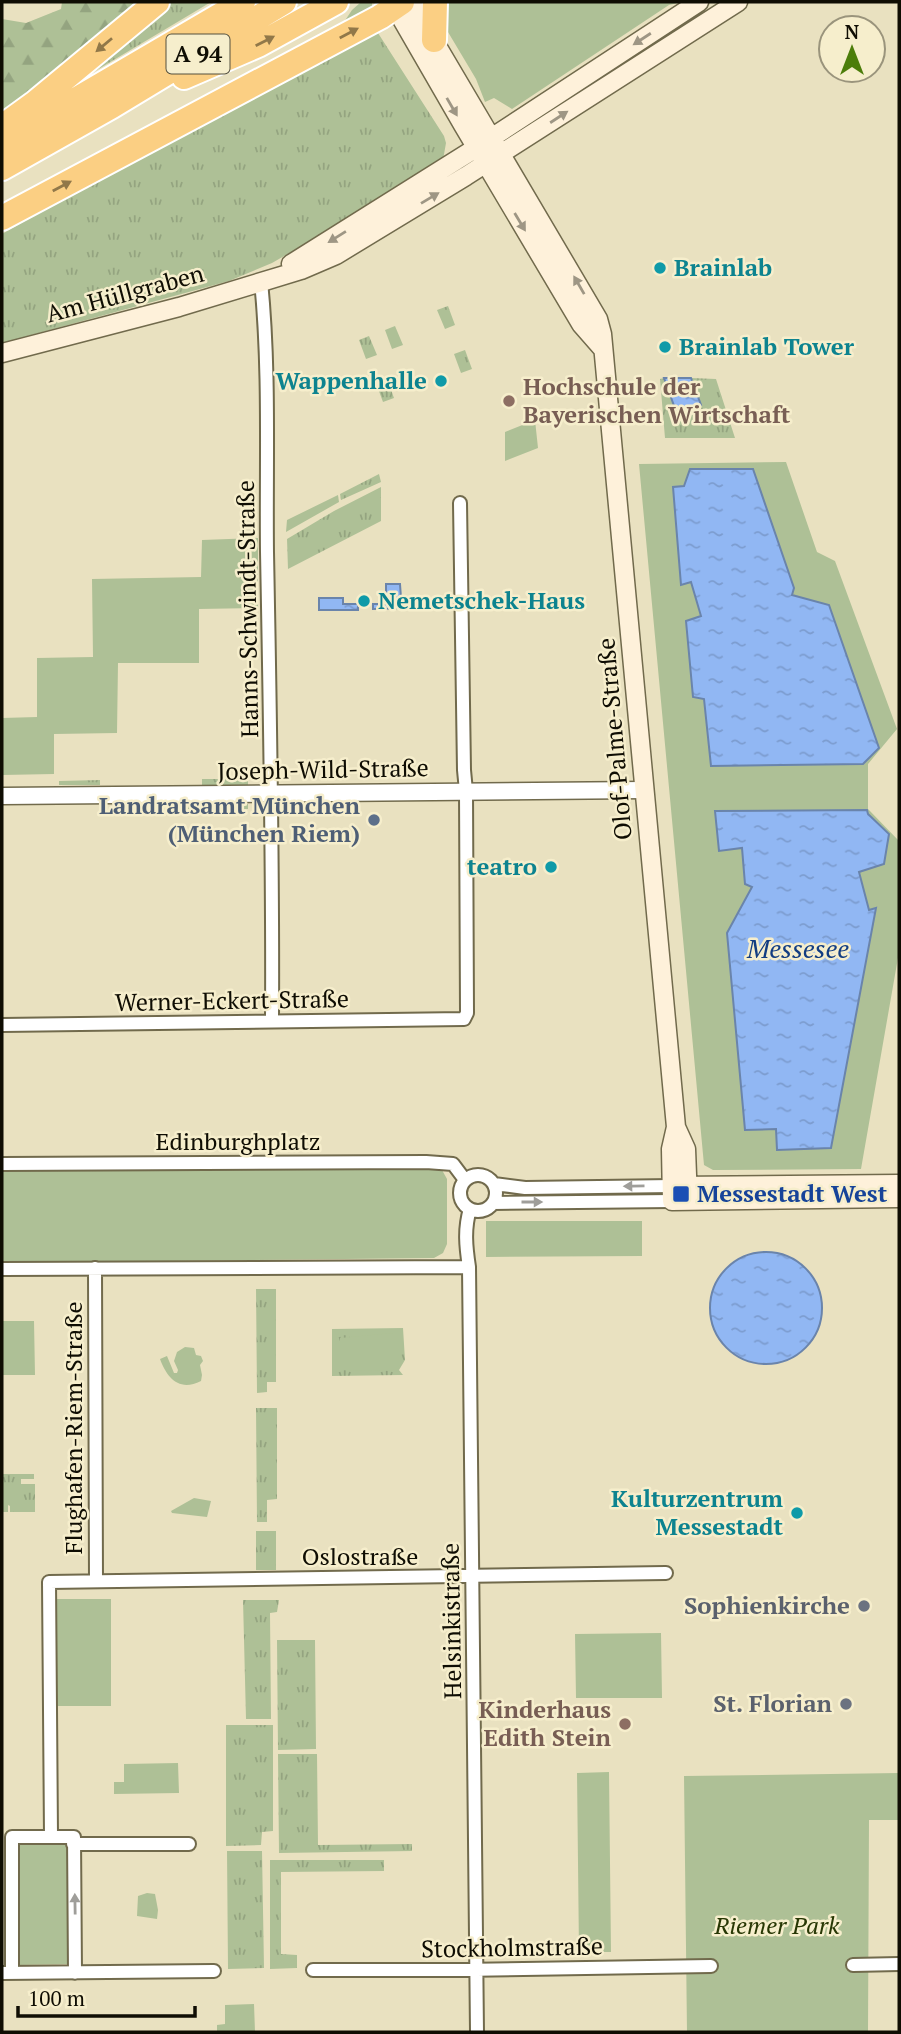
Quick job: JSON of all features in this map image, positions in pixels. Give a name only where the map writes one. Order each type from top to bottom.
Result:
[{"type":"highway","points":[[2,127],[157,2]]},
{"type":"highway","name":"A 94","points":[[2,143],[243,2]]},
{"type":"highway","name":"A 94","points":[[2,168],[112,106],[284,2]]},
{"type":"highway","points":[[112,106],[258,44],[336,2]]},
{"type":"highway","points":[[434,40],[435,2]]},
{"type":"highway","points":[[2,218],[380,17],[400,3]]},
{"type":"main road","points":[[497,146],[699,2]]},
{"type":"main road","points":[[497,146],[738,2]]},
{"type":"main road","name":"Olof-Palme-Straße","points":[[400,3],[434,40],[598,319],[602,334],[676,1127],[671,1149],[680,1193]]},
{"type":"main road","points":[[400,3],[481,156],[581,324],[602,348]]},
{"type":"main road","name":"Am Hüllgraben","points":[[2,353],[179,307],[300,270],[336,255],[497,146]]},
{"type":"main road","points":[[680,1193],[899,1184]]},
{"type":"main road","points":[[680,1193],[899,1198]]},
{"type":"street","name":"Hanns-Schwindt-Straße","points":[[261,281],[266,411],[272,793],[272,1021]]},
{"type":"street","points":[[460,503],[466,791]]},
{"type":"street","name":"Joseph-Wild-Straße","points":[[2,796],[644,790]]},
{"type":"street","name":"Werner-Eckert-Straße","points":[[2,1025],[464,1019],[467,1013],[466,791]]},
{"type":"street","name":"Edinburghplatz","points":[[2,1164],[426,1162],[453,1164],[465,1180]]},
{"type":"street","points":[[472,1175],[481,1175],[494,1184],[525,1188],[680,1193],[493,1203],[485,1209],[471,1209],[460,1195],[465,1180],[472,1175]]},
{"type":"street","points":[[493,1203],[496,1194],[494,1184]]},
{"type":"street","name":"Helsinkistraße","points":[[471,1209],[466,1227],[466,1247],[469,1267],[477,2032]]},
{"type":"street","points":[[2,1269],[469,1267]]},
{"type":"street","name":"Flughafen-Riem-Straße","points":[[51,1836],[49,1582],[96,1581],[95,1268]]},
{"type":"street","name":"Oslostraße","points":[[96,1581],[666,1573]]},
{"type":"street","points":[[75,1973],[74,1837],[12,1837],[7,1973],[75,1973],[214,1971]]},
{"type":"street","points":[[73,1844],[190,1844]]},
{"type":"street","points":[[853,1965],[899,1964]]},
{"type":"street","name":"Stockholmstraße","points":[[313,1970],[711,1966]]},
{"type":"green space","points":[[62,2],[140,2],[2,112],[2,19],[26,23],[61,9]]},
{"type":"green space","points":[[167,2],[211,2],[60,92]]},
{"type":"green space","points":[[361,2],[372,2],[372,8],[338,31],[352,10]]},
{"type":"green space","points":[[442,2],[682,2],[669,5],[512,109],[494,98],[485,102],[476,79],[445,27]]},
{"type":"green space","points":[[378,33],[444,136],[446,143],[443,160],[390,195],[272,263],[229,281],[2,343],[2,234],[151,149]]},
{"type":"green space","points":[[448,306],[455,325],[445,329],[437,310]]},
{"type":"green space","points":[[395,326],[403,345],[392,349],[385,330]]},
{"type":"green space","points":[[369,336],[377,355],[366,359],[359,340]]},
{"type":"green space","points":[[465,350],[472,369],[461,373],[454,354]]},
{"type":"green space","points":[[664,378],[677,413],[701,405],[691,378],[716,379],[735,438],[665,438],[660,379]]},
{"type":"green space","points":[[387,379],[394,398],[383,402],[376,383]]},
{"type":"green space","points":[[535,420],[538,448],[505,461],[505,432]]},
{"type":"green space","points":[[786,462],[817,552],[835,561],[897,729],[868,764],[868,809],[899,841],[899,952],[861,1169],[713,1170],[704,1165],[639,464]]},
{"type":"green space","points":[[379,474],[381,482],[341,500],[340,494]]},
{"type":"green space","points":[[381,487],[381,521],[288,569],[287,539]]},
{"type":"green space","points":[[338,495],[339,502],[286,532],[287,520]]},
{"type":"green space","points":[[258,538],[258,608],[199,609],[199,663],[118,663],[117,733],[54,734],[54,774],[2,775],[2,718],[37,717],[37,658],[93,657],[92,579],[201,577],[202,540]]},
{"type":"green space","points":[[202,779],[248,779],[248,788],[202,788]]},
{"type":"green space","points":[[100,780],[100,785],[59,785],[59,781]]},
{"type":"green space","points":[[248,804],[248,809],[182,809],[182,805]]},
{"type":"green space","points":[[113,805],[162,805],[162,810],[113,810]]},
{"type":"green space","points":[[433,1166],[442,1170],[447,1179],[447,1244],[443,1253],[434,1258],[2,1263],[2,1171]]},
{"type":"green space","points":[[486,1221],[642,1221],[642,1256],[486,1257]]},
{"type":"green space","points":[[256,1289],[276,1289],[276,1382],[267,1382],[267,1392],[257,1393]]},
{"type":"green space","points":[[2,1321],[34,1321],[35,1375],[2,1375]]},
{"type":"green space","points":[[403,1328],[405,1360],[399,1370],[403,1375],[332,1376],[332,1329]]},
{"type":"green space","points":[[393,1333],[393,1371],[340,1370],[340,1338]]},
{"type":"green space","points":[[185,1347],[194,1348],[196,1355],[201,1356],[203,1361],[200,1365],[201,1381],[186,1385],[170,1377],[160,1359],[167,1356],[174,1373],[177,1373],[174,1361],[177,1352]]},
{"type":"green space","points":[[256,1408],[277,1408],[277,1499],[267,1500],[267,1522],[257,1522]]},
{"type":"green space","points":[[2,1474],[34,1474],[34,1479],[21,1479],[21,1484],[35,1484],[35,1512],[10,1512],[8,1505],[8,1512],[2,1512]]},
{"type":"green space","points":[[194,1498],[211,1501],[207,1517],[172,1513],[171,1511]]},
{"type":"green space","points":[[256,1531],[276,1531],[276,1570],[256,1570]]},
{"type":"green space","points":[[56,1599],[111,1599],[111,1706],[56,1706]]},
{"type":"green space","points":[[243,1600],[279,1600],[277,1612],[270,1613],[271,1719],[246,1719]]},
{"type":"green space","points":[[661,1633],[662,1698],[576,1698],[575,1634]]},
{"type":"green space","points":[[277,1640],[315,1640],[316,1749],[278,1750]]},
{"type":"green space","points":[[226,1725],[273,1725],[273,1831],[262,1832],[261,1845],[226,1846]]},
{"type":"green space","points":[[278,1754],[317,1754],[318,1845],[412,1844],[412,1851],[279,1853]]},
{"type":"green space","points":[[178,1763],[179,1793],[114,1794],[114,1782],[124,1782],[124,1764]]},
{"type":"green space","points":[[609,1772],[611,1952],[579,1952],[577,1773]]},
{"type":"green space","name":"Riemer Park","points":[[899,1773],[899,1820],[869,1820],[868,2032],[687,2032],[684,1776]]},
{"type":"green space","points":[[19,1842],[67,1842],[68,1964],[19,1965]]},
{"type":"green space","points":[[227,1851],[262,1851],[264,1968],[228,1969]]},
{"type":"green space","points":[[270,1860],[384,1860],[384,1871],[281,1872],[281,1954],[297,1955],[297,1968],[270,1969]]},
{"type":"green space","points":[[155,1894],[157,1919],[137,1916],[138,1896]]},
{"type":"green space","points":[[254,2004],[255,2032],[217,2032],[217,2025],[225,2024],[225,2005]]},
{"type":"water","points":[[664,378],[691,378],[701,405],[677,414]]},
{"type":"water","points":[[690,469],[753,469],[794,588],[792,595],[829,605],[879,748],[863,764],[711,766],[704,699],[693,697],[686,621],[701,616],[691,582],[681,585],[673,487],[684,486]]},
{"type":"water","points":[[386,584],[400,584],[405,608],[373,609],[373,604],[386,604]]},
{"type":"water","points":[[319,598],[343,598],[343,604],[358,604],[358,610],[319,610]]},
{"type":"water","name":"Messesee","points":[[867,810],[889,834],[884,864],[859,872],[869,910],[876,908],[831,1148],[777,1150],[776,1129],[745,1130],[727,933],[752,887],[745,884],[742,848],[719,851],[715,811]]},
{"type":"water","points":[[766,1252],[787,1256],[806,1268],[818,1287],[822,1308],[818,1329],[806,1348],[787,1360],[766,1364],[745,1360],[726,1348],[714,1329],[710,1308],[714,1287],[726,1268],[745,1256]]},
{"type":"place","name":"Brainlab","points":[[660,268]]},
{"type":"place","name":"Brainlab Tower","points":[[665,347]]},
{"type":"place","name":"Wappenhalle","points":[[441,381]]},
{"type":"place","name":"Hochschule der Bayerischen Wirtschaft","points":[[509,401]]},
{"type":"place","name":"Nemetschek-Haus","points":[[364,601]]},
{"type":"place","name":"Landratsamt München (München Riem)","points":[[374,820]]},
{"type":"place","name":"teatro","points":[[551,867]]},
{"type":"place","name":"Messestadt West","points":[[681,1194]]},
{"type":"place","name":"Kulturzentrum Messestadt","points":[[797,1513]]},
{"type":"place","name":"Sophienkirche","points":[[864,1606]]},
{"type":"place","name":"St. Florian","points":[[846,1704]]},
{"type":"place","name":"Kinderhaus Edith Stein","points":[[625,1724]]}]
